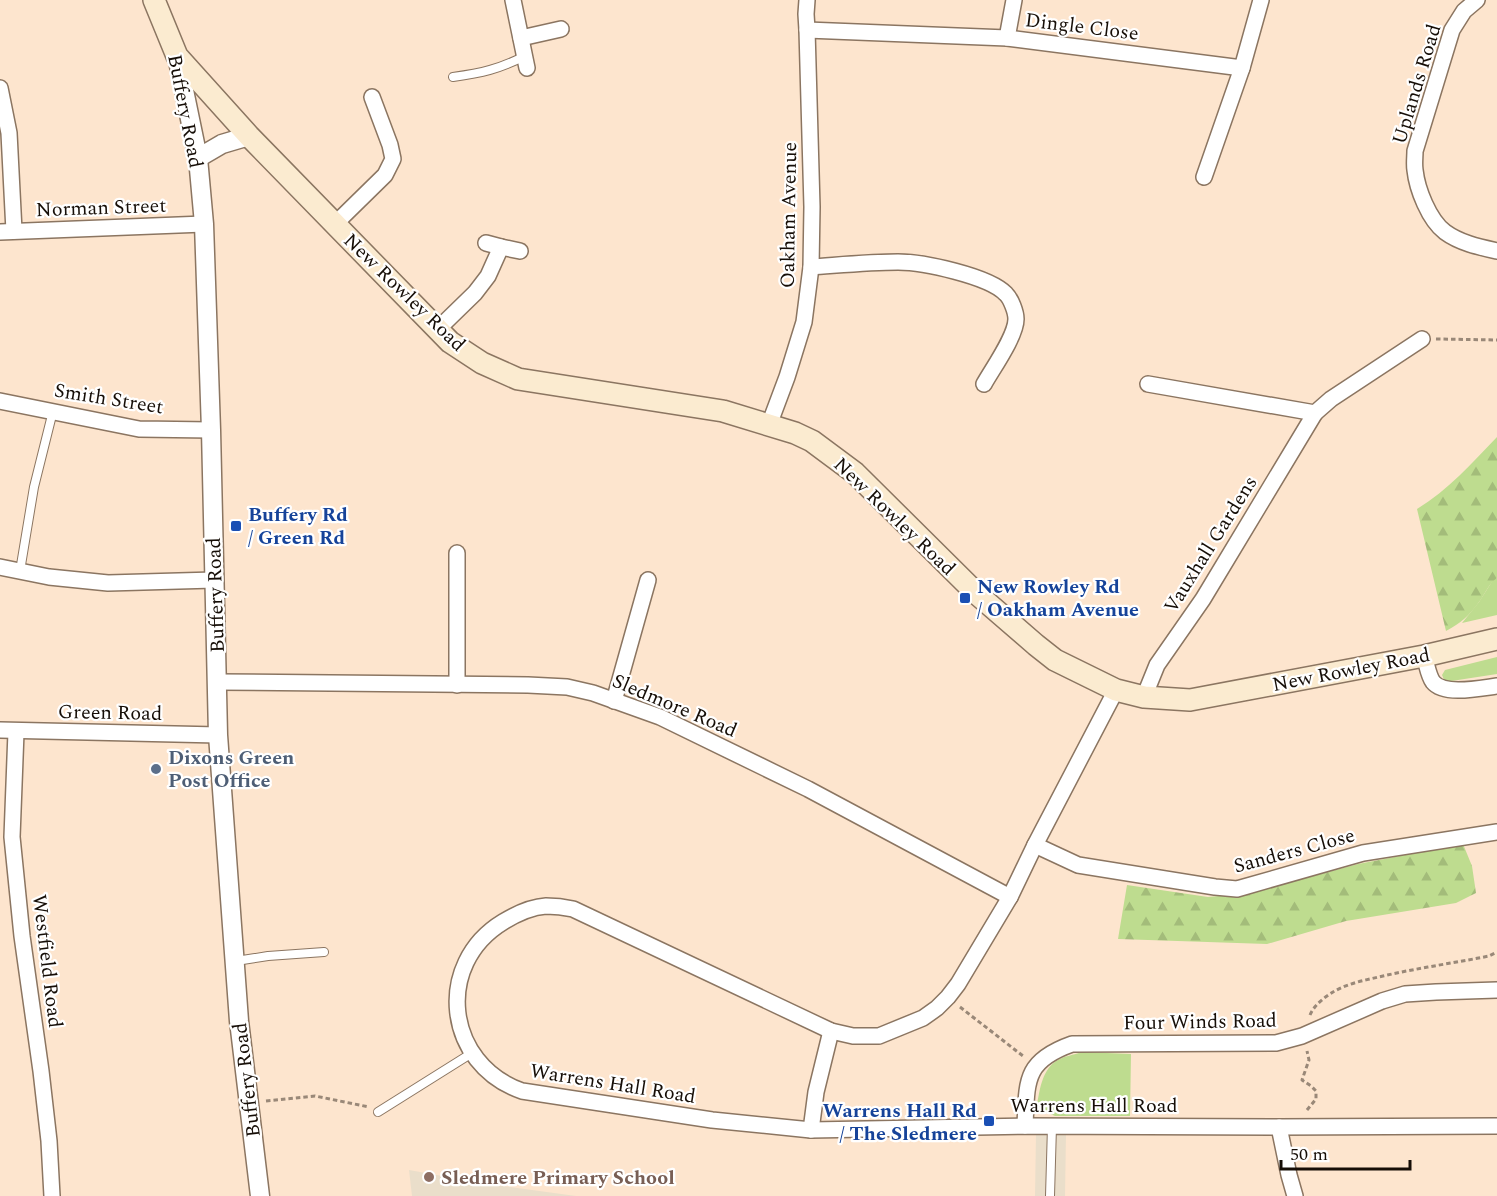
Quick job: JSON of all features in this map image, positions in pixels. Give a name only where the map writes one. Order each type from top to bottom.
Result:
[{"type":"main road","name":"Buffery Road","points":[[154,0],[177,56]]},
{"type":"main road","name":"New Rowley Road","points":[[177,56],[249,136],[450,342],[482,363],[518,379],[723,411],[795,432],[813,441],[863,481],[976,594],[1055,660],[1116,690],[1144,697],[1190,699],[1424,656],[1497,639]]},
{"type":"street","points":[[513,0],[526,62]]},
{"type":"street","name":"Oakham Avenue","points":[[769,425],[804,322],[812,267],[807,0]]},
{"type":"street","points":[[1007,38],[1014,0]]},
{"type":"street","points":[[1204,177],[1242,68],[1261,0]]},
{"type":"street","name":"Uplands Road","points":[[1478,0],[1464,12],[1452,30],[1415,151],[1415,169],[1419,192],[1433,219],[1444,232],[1469,244],[1497,250]]},
{"type":"street","points":[[521,38],[561,30]]},
{"type":"street","name":"Dingle Close","points":[[807,30],[1007,38],[1242,68]]},
{"type":"street","name":"Buffery Road","points":[[177,56],[198,158],[204,224],[218,735],[239,1021],[260,1196]]},
{"type":"street","points":[[0,88],[9,133],[7,232]]},
{"type":"street","points":[[335,224],[386,175],[393,159],[372,97]]},
{"type":"street","points":[[198,158],[222,144],[249,136]]},
{"type":"street","name":"Norman Street","points":[[7,232],[204,224]]},
{"type":"street","points":[[486,243],[520,251]]},
{"type":"street","points":[[438,329],[475,293],[488,276],[501,247]]},
{"type":"street","points":[[812,267],[900,262],[927,264],[992,284],[1007,294],[1016,317],[1014,331],[984,384]]},
{"type":"street","name":"Vauxhall Gardens","points":[[1144,697],[1157,665],[1203,599],[1315,413],[1331,399],[1422,339]]},
{"type":"street","points":[[1148,384],[1315,413]]},
{"type":"street","name":"Smith Street","points":[[0,401],[139,429],[211,430]]},
{"type":"street","points":[[457,553],[457,684]]},
{"type":"street","points":[[0,567],[49,577],[108,583],[214,580]]},
{"type":"street","points":[[614,701],[648,580]]},
{"type":"street","points":[[1424,656],[1432,681],[1438,687],[1446,690],[1497,686]]},
{"type":"street","name":"Sledmore Road","points":[[218,682],[528,685],[567,687],[593,693],[660,717],[808,789],[1010,897]]},
{"type":"street","name":"Warrens Hall Road","points":[[1116,690],[1010,897],[958,984],[937,1008],[913,1023],[879,1036],[854,1036],[831,1031],[573,909],[544,906],[514,915],[498,925],[481,939],[468,957],[459,983],[458,1007],[464,1036],[472,1053],[483,1068],[496,1078],[522,1091],[712,1120],[811,1130],[1025,1126],[1497,1126]]},
{"type":"street","name":"Green Road","points":[[0,730],[218,735]]},
{"type":"street","name":"Westfield Road","points":[[16,732],[12,837],[22,936],[50,1141],[52,1196]]},
{"type":"street","name":"Sanders Close","points":[[1035,846],[1078,865],[1237,889],[1363,853],[1497,832]]},
{"type":"street","name":"Four Winds Road","points":[[1025,1126],[1027,1084],[1032,1072],[1042,1059],[1055,1050],[1072,1044],[1276,1043],[1302,1036],[1382,1001],[1405,994],[1497,990]]},
{"type":"street","points":[[811,1130],[816,1092],[831,1031]]},
{"type":"street","points":[[1279,1127],[1288,1175],[1295,1196]]},
{"type":"lane","points":[[453,77],[482,73],[526,62]]},
{"type":"lane","points":[[20,571],[34,487],[53,411]]},
{"type":"lane","points":[[234,961],[324,952]]},
{"type":"lane","points":[[381,1110],[472,1053]]},
{"type":"lane","points":[[1050,1196],[1052,1126]]},
{"type":"path","points":[[1422,339],[1497,340]]},
{"type":"path","points":[[957,1005],[1027,1059]]},
{"type":"path","points":[[1299,1127],[1299,1113],[1305,1111],[1316,1100],[1316,1091],[1302,1080],[1309,1060],[1302,1036]]},
{"type":"path","points":[[249,1104],[315,1096],[381,1110]]},
{"type":"shaded area","points":[[1036,1134],[1066,1134],[1065,1196],[1035,1196]]},
{"type":"shaded area","name":"Sledmere Primary School","points":[[409,1170],[487,1184],[576,1196],[412,1196]]},
{"type":"green space","points":[[1497,437],[1497,578],[1468,615],[1446,631],[1417,509],[1449,485]]},
{"type":"green space","points":[[1497,578],[1497,615],[1462,623],[1493,580]]},
{"type":"green space","points":[[1497,657],[1497,674],[1445,682],[1442,675],[1445,670]]},
{"type":"green space","points":[[1463,844],[1472,866],[1476,893],[1456,903],[1346,921],[1267,944],[1118,939],[1127,885],[1208,897],[1251,893],[1358,864]]},
{"type":"green space","points":[[1082,1052],[1131,1054],[1130,1116],[1055,1116],[1037,1105],[1039,1092],[1048,1069],[1060,1059]]},
{"type":"place","name":"Buffery Rd / Green Rd","points":[[236,526]]},
{"type":"place","name":"New Rowley Rd / Oakham Avenue","points":[[965,598]]},
{"type":"place","name":"Dixons Green Post Office","points":[[156,769]]},
{"type":"place","name":"Warrens Hall Rd / The Sledmere","points":[[989,1121]]},
{"type":"place","name":"Sledmere Primary School","points":[[429,1177]]}]
